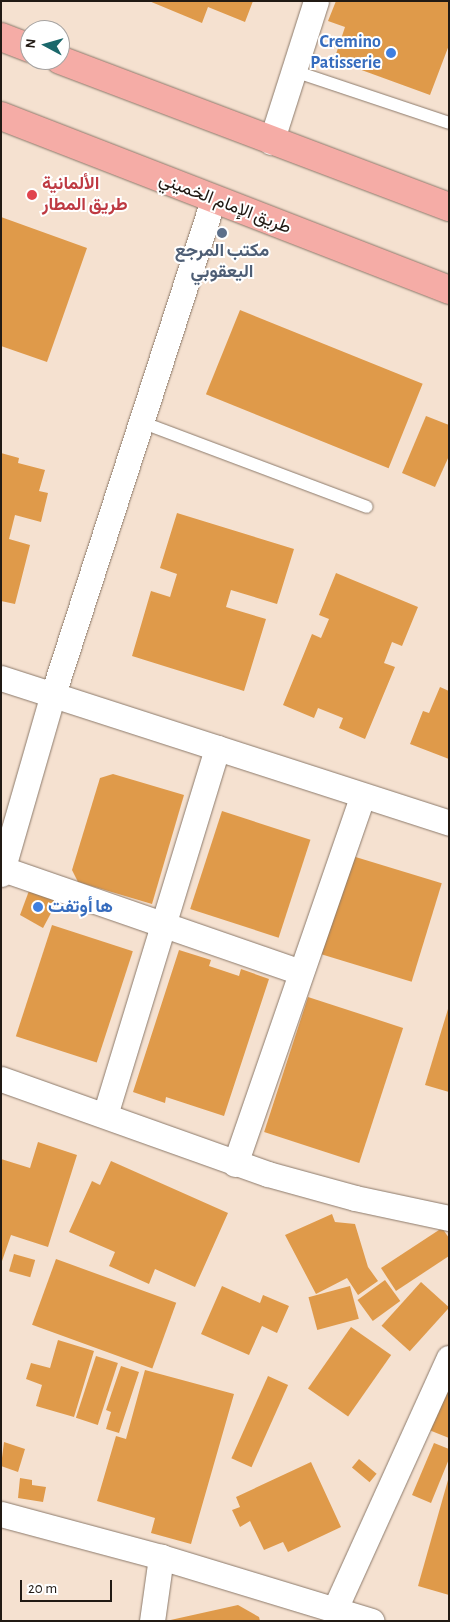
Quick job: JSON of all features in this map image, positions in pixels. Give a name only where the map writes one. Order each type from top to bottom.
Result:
[{"type":"highway","points":[[1,37],[20,44]]},
{"type":"highway","points":[[70,64],[271,142],[449,207]]},
{"type":"highway","name":"طريق الإمام الخميني","points":[[1,116],[213,200],[449,290]]},
{"type":"street","points":[[271,142],[316,1]]},
{"type":"street","points":[[213,200],[53,694],[2,871],[300,972]]},
{"type":"street","points":[[1,678],[449,824]]},
{"type":"street","points":[[105,1115],[217,748]]},
{"type":"street","points":[[235,1164],[362,797]]},
{"type":"street","points":[[1,1079],[105,1115],[235,1164],[354,1198],[449,1218]]},
{"type":"street","points":[[334,1611],[449,1358]]},
{"type":"street","points":[[1,1514],[161,1557],[309,1612],[334,1611],[371,1621]]},
{"type":"street","points":[[152,1621],[161,1557]]},
{"type":"lane","points":[[294,71],[449,123]]},
{"type":"lane","points":[[141,422],[367,507]]},
{"type":"building","points":[[149,1],[253,1],[245,22],[208,7],[202,23]]},
{"type":"building","name":"Cremino Patisserie","points":[[336,1],[449,1],[449,45],[430,95],[334,60],[345,27],[328,21]]},
{"type":"building","points":[[1,217],[87,248],[47,362],[1,346]]},
{"type":"building","points":[[240,310],[423,384],[389,468],[206,394]]},
{"type":"building","points":[[426,416],[449,425],[449,456],[435,487],[402,473]]},
{"type":"building","points":[[1,453],[19,458],[18,463],[45,470],[39,491],[48,493],[41,522],[15,515],[9,539],[30,545],[15,604],[1,601]]},
{"type":"building","points":[[177,513],[294,549],[277,604],[231,590],[226,607],[266,619],[244,691],[132,656],[151,591],[170,597],[177,574],[160,568]]},
{"type":"building","points":[[336,573],[418,607],[402,646],[392,642],[384,663],[395,667],[365,739],[339,728],[343,718],[318,708],[314,718],[283,705],[312,634],[321,638],[329,619],[319,615]]},
{"type":"building","points":[[440,687],[449,691],[449,759],[410,744],[423,711],[429,713]]},
{"type":"building","points":[[113,774],[184,795],[152,904],[78,882],[72,870],[100,778]]},
{"type":"building","points":[[222,811],[310,840],[279,938],[190,909]]},
{"type":"building","points":[[349,855],[442,883],[412,982],[319,953]]},
{"type":"building","name":"ها أوتفت","points":[[30,888],[58,900],[43,928],[20,915]]},
{"type":"building","points":[[52,925],[133,951],[97,1063],[16,1036]]},
{"type":"building","points":[[179,950],[211,960],[209,966],[239,976],[241,969],[269,979],[224,1116],[166,1097],[165,1103],[133,1092]]},
{"type":"building","points":[[308,997],[403,1028],[359,1163],[264,1132]]},
{"type":"building","points":[[449,1010],[449,1092],[425,1085]]},
{"type":"building","points":[[38,1142],[77,1155],[48,1247],[11,1235],[1,1264],[1,1159],[30,1168]]},
{"type":"building","points":[[111,1161],[228,1213],[195,1287],[155,1269],[149,1284],[109,1266],[115,1252],[69,1232],[92,1181],[100,1185]]},
{"type":"building","points":[[332,1214],[335,1222],[355,1224],[368,1267],[378,1281],[358,1295],[347,1278],[316,1294],[285,1235]]},
{"type":"building","points":[[442,1228],[449,1238],[449,1256],[396,1291],[381,1268]]},
{"type":"building","points":[[14,1254],[35,1260],[30,1277],[9,1271]]},
{"type":"building","points":[[56,1259],[176,1303],[152,1369],[32,1325]]},
{"type":"building","points":[[385,1280],[400,1301],[373,1321],[357,1300]]},
{"type":"building","points":[[421,1282],[449,1308],[410,1351],[382,1326]]},
{"type":"building","points":[[222,1286],[260,1303],[263,1295],[289,1306],[277,1333],[262,1326],[249,1355],[201,1334]]},
{"type":"building","points":[[350,1286],[359,1319],[317,1330],[308,1297]]},
{"type":"building","points":[[351,1327],[391,1355],[348,1417],[308,1388]]},
{"type":"building","points":[[58,1340],[94,1351],[74,1417],[36,1406],[42,1385],[26,1379],[31,1363],[50,1368]]},
{"type":"building","points":[[96,1356],[118,1363],[98,1425],[76,1418]]},
{"type":"building","points":[[449,1365],[449,1438],[424,1428]]},
{"type":"building","points":[[121,1366],[139,1372],[119,1433],[106,1429],[111,1412],[106,1410]]},
{"type":"building","points":[[145,1370],[234,1394],[191,1544],[151,1533],[155,1518],[97,1501],[116,1436],[126,1439]]},
{"type":"building","points":[[268,1376],[288,1385],[251,1467],[231,1458]]},
{"type":"building","points":[[4,1442],[25,1449],[18,1472],[1,1466]]},
{"type":"building","points":[[434,1443],[449,1449],[449,1459],[431,1503],[412,1495]]},
{"type":"building","points":[[359,1459],[377,1474],[370,1482],[352,1467]]},
{"type":"building","points":[[311,1462],[341,1527],[288,1552],[283,1542],[264,1550],[250,1521],[240,1527],[232,1510],[240,1507],[236,1497]]},
{"type":"building","points":[[20,1478],[32,1480],[32,1485],[46,1487],[43,1502],[18,1498]]},
{"type":"building","points":[[449,1480],[449,1595],[418,1586]]},
{"type":"building","points":[[238,1605],[259,1617],[260,1621],[166,1621]]},
{"type":"place","name":"Cremino Patisserie","points":[[391,53]]},
{"type":"place","name":"الألمانية طريق المطار","points":[[32,195]]},
{"type":"place","name":"مكتب المرجع اليعقوبي","points":[[222,233]]},
{"type":"place","name":"ها أوتفت","points":[[38,907]]}]
